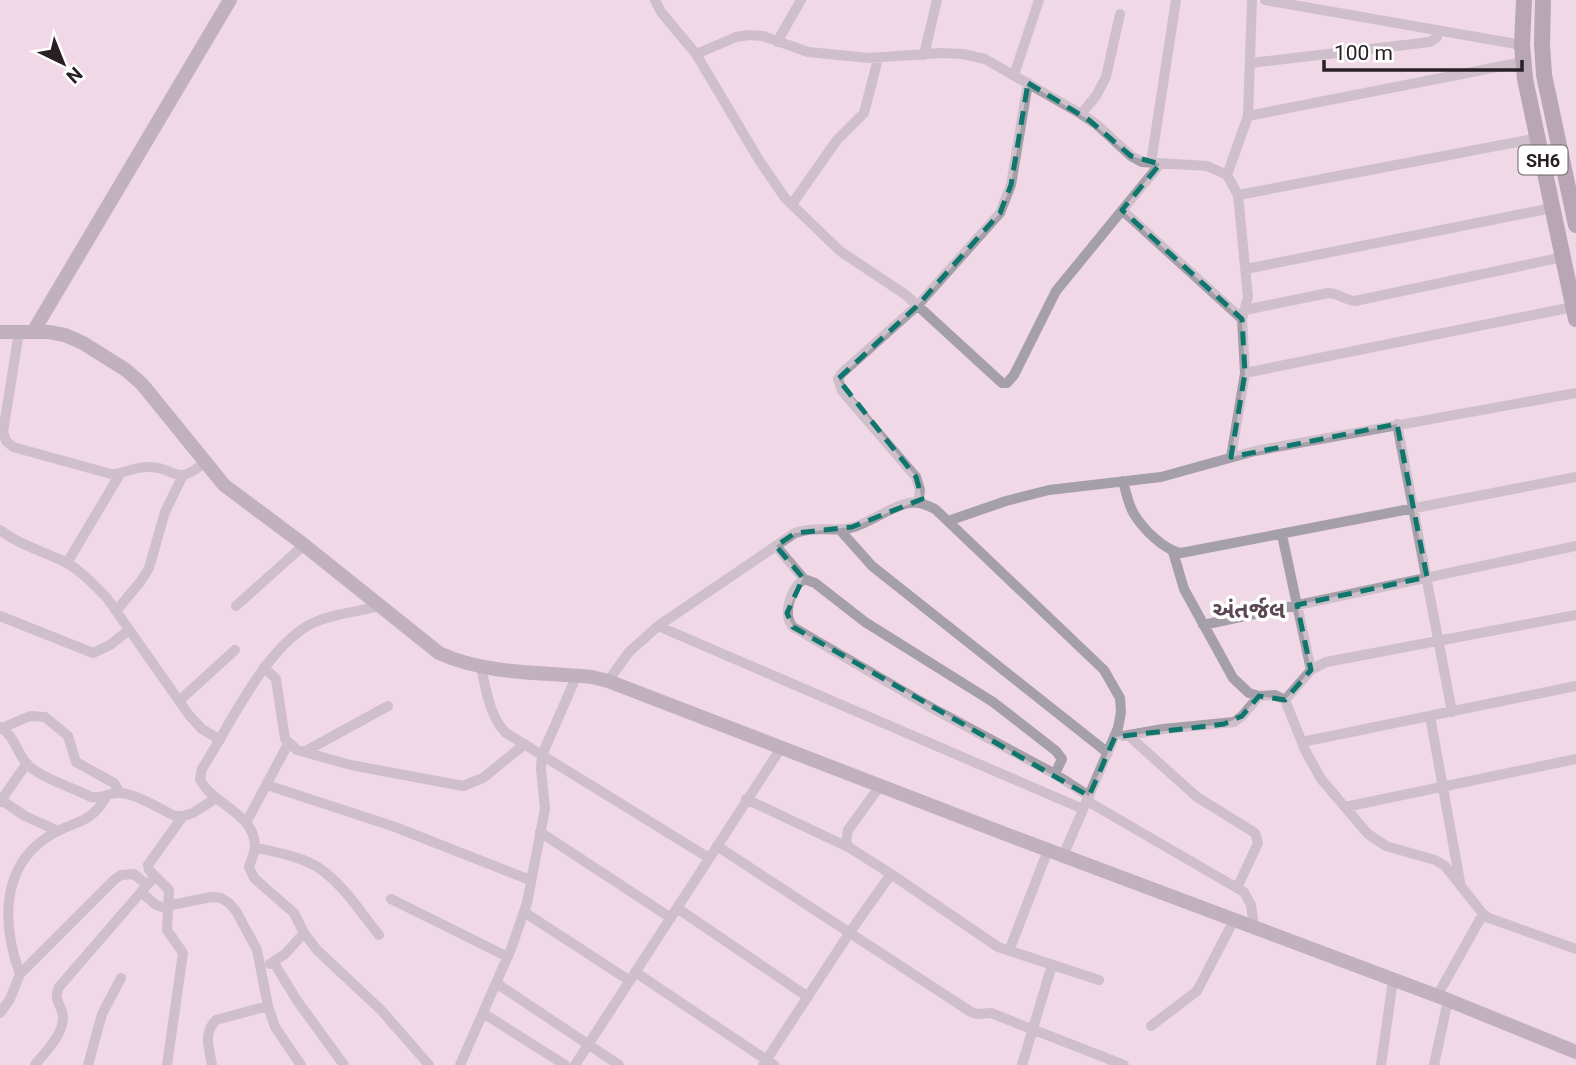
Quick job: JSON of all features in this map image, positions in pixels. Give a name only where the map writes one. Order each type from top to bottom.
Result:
[{"type":"main road","name":"SH6","points":[[1524,0],[1522,45],[1525,79],[1575,313]]},
{"type":"main road","name":"SH6","points":[[1544,0],[1544,75],[1576,225]]},
{"type":"street","points":[[204,463],[193,472],[183,475],[173,475],[156,467],[146,466],[120,474],[13,447],[6,441],[3,432],[26,331],[230,0]]},
{"type":"street","points":[[655,0],[660,12],[696,54],[773,181],[792,204],[840,251],[897,287],[998,381],[1007,383],[1014,375],[1056,292],[1156,163],[1177,0]]},
{"type":"street","points":[[778,41],[801,0]]},
{"type":"street","points":[[924,55],[937,0]]},
{"type":"street","points":[[1014,75],[1039,0]]},
{"type":"street","points":[[1227,175],[1248,116],[1252,0]]},
{"type":"street","points":[[1265,0],[1332,6],[1438,30],[1522,45]]},
{"type":"street","points":[[1081,114],[1096,96],[1106,76],[1120,15]]},
{"type":"street","points":[[1251,63],[1430,42],[1437,37],[1438,30]]},
{"type":"street","points":[[696,54],[736,37],[763,36],[808,52],[878,59],[963,54],[985,59],[1081,114],[1142,162],[1207,166],[1227,175],[1238,195],[1248,297],[1243,315],[1245,373],[1231,457]]},
{"type":"street","points":[[792,204],[838,140],[864,113],[878,59]]},
{"type":"street","points":[[1248,116],[1523,62]]},
{"type":"street","points":[[918,503],[920,490],[916,477],[842,391],[838,379],[918,305],[1000,213],[1011,185],[1028,83]]},
{"type":"street","points":[[1238,195],[1539,138]]},
{"type":"street","points":[[1246,269],[1552,208]]},
{"type":"street","points":[[1122,210],[1243,315]]},
{"type":"street","points":[[1243,315],[1328,293],[1355,300],[1563,257]]},
{"type":"street","points":[[1245,373],[1575,313]]},
{"type":"street","points":[[0,332],[26,331],[65,335],[126,370],[142,384],[224,485],[439,653],[481,668],[608,681],[1063,856],[1443,998],[1576,1052]]},
{"type":"street","points":[[948,521],[1006,501],[1049,490],[1170,475],[1231,457],[1397,424],[1576,393]]},
{"type":"street","points":[[1397,424],[1452,712]]},
{"type":"street","points":[[67,563],[120,474]]},
{"type":"street","points":[[116,611],[149,568],[164,512],[183,475]]},
{"type":"street","points":[[1123,481],[1134,514],[1173,552],[1191,552],[1576,477]]},
{"type":"street","points":[[608,681],[629,652],[658,626],[795,533],[822,527],[840,530],[869,522],[900,507],[918,503],[935,509],[1104,670],[1120,698],[1121,712],[1115,737],[1063,856]]},
{"type":"street","points":[[0,530],[22,544],[67,563],[92,582],[116,611],[179,701],[202,729],[220,740]]},
{"type":"street","points":[[840,530],[872,566],[1108,753]]},
{"type":"street","points":[[1282,535],[1311,670]]},
{"type":"street","points":[[236,606],[304,545]]},
{"type":"street","points":[[776,546],[803,579],[815,583],[865,622],[993,702],[1056,751],[1062,759],[1055,774]]},
{"type":"street","points":[[1203,625],[1576,546]]},
{"type":"street","points":[[1173,552],[1184,590],[1233,678],[1249,693],[1259,696],[1275,695],[1285,700],[1321,779],[1378,842],[1445,866],[1483,914],[1497,922],[1576,949]]},
{"type":"street","points":[[803,579],[794,589],[787,613],[793,627],[932,708],[1055,774],[1087,802]]},
{"type":"street","points":[[380,607],[324,620],[309,626],[289,641],[264,667],[202,769],[200,779],[204,788],[236,812],[246,824],[255,847],[250,872],[294,912],[304,933],[317,950],[381,1010],[429,1065]]},
{"type":"street","points":[[1285,700],[1311,670],[1326,662],[1576,615]]},
{"type":"street","points":[[0,616],[93,653],[110,645],[129,630]]},
{"type":"street","points":[[658,626],[1087,802],[1237,888],[1248,897],[1254,927]]},
{"type":"street","points":[[179,701],[235,650]]},
{"type":"street","points":[[264,667],[276,679],[282,729],[288,744],[304,752],[351,765],[463,786],[483,778],[525,744]]},
{"type":"street","points":[[481,668],[491,711],[506,733],[709,858]]},
{"type":"street","points":[[460,1065],[508,957],[524,912],[545,809],[542,755],[577,676]]},
{"type":"street","points":[[1302,742],[1576,687]]},
{"type":"street","points":[[1115,737],[1234,722],[1259,696]]},
{"type":"street","points":[[304,752],[388,706]]},
{"type":"street","points":[[1,728],[30,716],[45,717],[68,736],[76,762],[114,783],[120,793],[175,816],[183,816]]},
{"type":"street","points":[[1430,716],[1461,885]]},
{"type":"street","points":[[1,728],[10,734],[27,763],[35,770],[91,797],[120,793]]},
{"type":"street","points":[[1129,736],[1197,797],[1255,833],[1258,843],[1237,888]]},
{"type":"street","points":[[246,824],[288,744]]},
{"type":"street","points":[[575,1065],[781,748]]},
{"type":"street","points":[[1345,807],[1576,759]]},
{"type":"street","points":[[27,763],[1,801],[58,831]]},
{"type":"street","points":[[267,785],[395,827],[530,880]]},
{"type":"street","points":[[850,848],[846,843],[848,830],[880,786]]},
{"type":"street","points":[[20,974],[5,948],[12,880],[26,856],[39,844],[58,831],[91,816],[98,811],[106,797]]},
{"type":"street","points":[[216,798],[183,816],[151,859],[147,884],[156,905],[169,906],[211,897],[221,898],[236,911],[253,941],[275,1027],[301,1065]]},
{"type":"street","points":[[746,799],[850,848],[985,940],[1009,951],[1099,980]]},
{"type":"street","points":[[540,832],[671,918]]},
{"type":"street","points":[[717,846],[971,1012],[991,1013],[1124,1065]]},
{"type":"street","points":[[255,847],[306,861],[320,869],[342,890],[379,935]]},
{"type":"street","points":[[1009,951],[1048,850]]},
{"type":"street","points":[[0,1013],[10,999],[20,974],[121,875],[134,874],[147,884],[169,890],[167,930],[180,946],[184,961],[167,1065]]},
{"type":"street","points":[[524,912],[633,976],[768,1063],[807,997],[891,874]]},
{"type":"street","points":[[35,1065],[61,1028],[63,1013],[55,994],[59,987],[147,884]]},
{"type":"street","points":[[391,899],[508,957]]},
{"type":"street","points":[[677,908],[807,997]]},
{"type":"street","points":[[1434,1065],[1443,998],[1483,914]]},
{"type":"street","points":[[1151,1026],[1196,991],[1234,920]]},
{"type":"street","points":[[261,967],[274,962],[304,933]]},
{"type":"street","points":[[274,962],[298,1002],[344,1065]]},
{"type":"street","points":[[1021,1065],[1052,965]]},
{"type":"street","points":[[88,1065],[102,1014],[121,978]]},
{"type":"street","points":[[1381,1065],[1393,980]]},
{"type":"street","points":[[496,983],[619,1065]]},
{"type":"street","points":[[212,1065],[207,1035],[216,1020],[268,1006]]},
{"type":"street","points":[[483,1013],[565,1065]]},
{"type":"highlighted area","points":[[1028,83],[1089,120],[1131,156],[1160,164],[1122,210],[1242,319],[1245,373],[1231,457],[1397,424],[1427,577],[1297,605],[1311,670],[1285,700],[1259,696],[1242,716],[1224,724],[1115,737],[1089,796],[793,627],[787,613],[803,578],[776,546],[795,533],[852,527],[922,499],[916,477],[838,379],[918,305],[1000,213],[1011,185]]},
{"type":"district","name":"અંતર્જલ","points":[[1249,610]]}]
